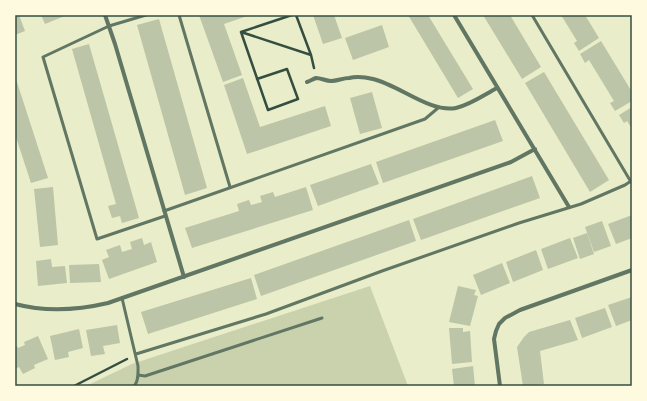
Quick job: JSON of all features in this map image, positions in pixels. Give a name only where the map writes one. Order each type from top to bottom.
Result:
[{"type":"street","points":[[105,15],[184,277]]},
{"type":"street","points":[[454,15],[569,207]]},
{"type":"street","points":[[307,82],[317,78],[330,81],[356,77],[374,79],[397,88],[431,106],[438,108],[455,108],[462,106],[497,88]]},
{"type":"street","points":[[15,304],[32,308],[46,309],[79,308],[94,306],[122,298],[511,162],[535,149]]},
{"type":"street","points":[[500,386],[494,339],[496,331],[505,318],[520,310],[632,270]]},
{"type":"lane","points":[[146,15],[109,26],[43,57],[97,238],[165,216]]},
{"type":"lane","points":[[179,15],[230,187]]},
{"type":"lane","points":[[136,354],[266,314],[390,268],[519,223],[581,204],[632,182],[532,15]]},
{"type":"lane","points":[[164,210],[425,119],[438,108]]},
{"type":"lane","points":[[122,298],[138,366],[138,375],[134,386]]},
{"type":"lane","points":[[138,375],[145,376],[322,318]]},
{"type":"path","points":[[241,32],[292,15]]},
{"type":"path","points":[[296,15],[311,55],[317,78]]},
{"type":"path","points":[[241,32],[311,55]]},
{"type":"path","points":[[241,32],[257,80],[268,110],[298,99],[287,69],[257,80]]},
{"type":"path","points":[[74,386],[136,354]]},
{"type":"green space","points":[[370,286],[408,386],[86,386],[132,364]]},
{"type":"building","points":[[15,15],[19,15],[25,31],[15,35]]},
{"type":"building","points":[[41,15],[67,15],[45,24]]},
{"type":"building","points":[[199,15],[250,15],[224,24],[242,75],[223,82]]},
{"type":"building","points":[[313,15],[334,15],[342,38],[323,44]]},
{"type":"building","points":[[408,15],[428,15],[473,89],[458,98]]},
{"type":"building","points":[[483,15],[510,15],[541,67],[522,79]]},
{"type":"building","points":[[561,15],[585,15],[599,38],[579,51],[574,43],[577,41]]},
{"type":"building","points":[[159,19],[207,188],[185,195],[137,25]]},
{"type":"building","points":[[382,25],[389,47],[353,60],[345,38]]},
{"type":"building","points":[[601,41],[632,92],[632,101],[615,111],[610,103],[614,101],[589,60],[585,63],[580,54]]},
{"type":"building","points":[[89,44],[139,218],[122,223],[120,216],[112,218],[108,206],[116,204],[72,49]]},
{"type":"building","points":[[544,72],[609,180],[590,192],[525,83]]},
{"type":"building","points":[[15,76],[48,178],[31,183],[15,134]]},
{"type":"building","points":[[243,78],[260,127],[325,106],[331,126],[247,154],[224,85]]},
{"type":"building","points":[[372,92],[382,128],[360,134],[350,98]]},
{"type":"building","points":[[632,107],[632,129],[627,121],[624,123],[619,115]]},
{"type":"building","points":[[495,120],[503,141],[383,183],[376,162]]},
{"type":"building","points":[[371,164],[379,184],[318,206],[310,185]]},
{"type":"building","points":[[532,176],[540,198],[421,240],[413,219]]},
{"type":"building","points":[[53,187],[58,245],[40,247],[34,189]]},
{"type":"building","points":[[306,187],[313,210],[192,248],[185,228],[239,211],[237,204],[249,200],[251,205],[262,202],[260,196],[273,192],[275,197]]},
{"type":"building","points":[[632,215],[632,238],[616,244],[608,224]]},
{"type":"building","points":[[409,220],[416,241],[261,296],[254,275]]},
{"type":"building","points":[[602,221],[611,246],[594,252],[585,227]]},
{"type":"building","points":[[587,233],[594,254],[580,259],[573,238]]},
{"type":"building","points":[[142,238],[144,245],[151,242],[157,262],[109,279],[102,260],[109,257],[106,250],[120,245],[122,252],[132,249],[130,242]]},
{"type":"building","points":[[570,238],[578,258],[548,269],[541,249]]},
{"type":"building","points":[[536,250],[543,270],[513,282],[506,262]]},
{"type":"building","points":[[51,259],[52,267],[65,266],[67,283],[38,286],[36,261]]},
{"type":"building","points":[[502,263],[510,283],[481,295],[473,275]]},
{"type":"building","points":[[99,264],[101,282],[70,283],[69,265]]},
{"type":"building","points":[[251,278],[257,299],[148,334],[141,312]]},
{"type":"building","points":[[458,286],[476,290],[474,295],[478,296],[470,326],[449,322]]},
{"type":"building","points":[[632,297],[632,320],[616,326],[608,305]]},
{"type":"building","points":[[605,308],[612,327],[582,338],[575,318]]},
{"type":"building","points":[[570,320],[578,340],[540,351],[544,384],[523,386],[517,347],[524,337],[529,332]]},
{"type":"building","points":[[117,325],[120,343],[103,346],[105,354],[91,356],[86,330]]},
{"type":"building","points":[[449,328],[463,328],[463,332],[470,331],[472,362],[452,364]]},
{"type":"building","points":[[79,329],[83,348],[68,352],[69,357],[55,360],[50,336]]},
{"type":"building","points":[[38,336],[48,359],[34,365],[35,368],[23,374],[19,367],[15,369],[15,347],[17,346],[18,348],[25,345],[24,342]]},
{"type":"building","points":[[473,366],[475,386],[454,386],[452,369]]}]
